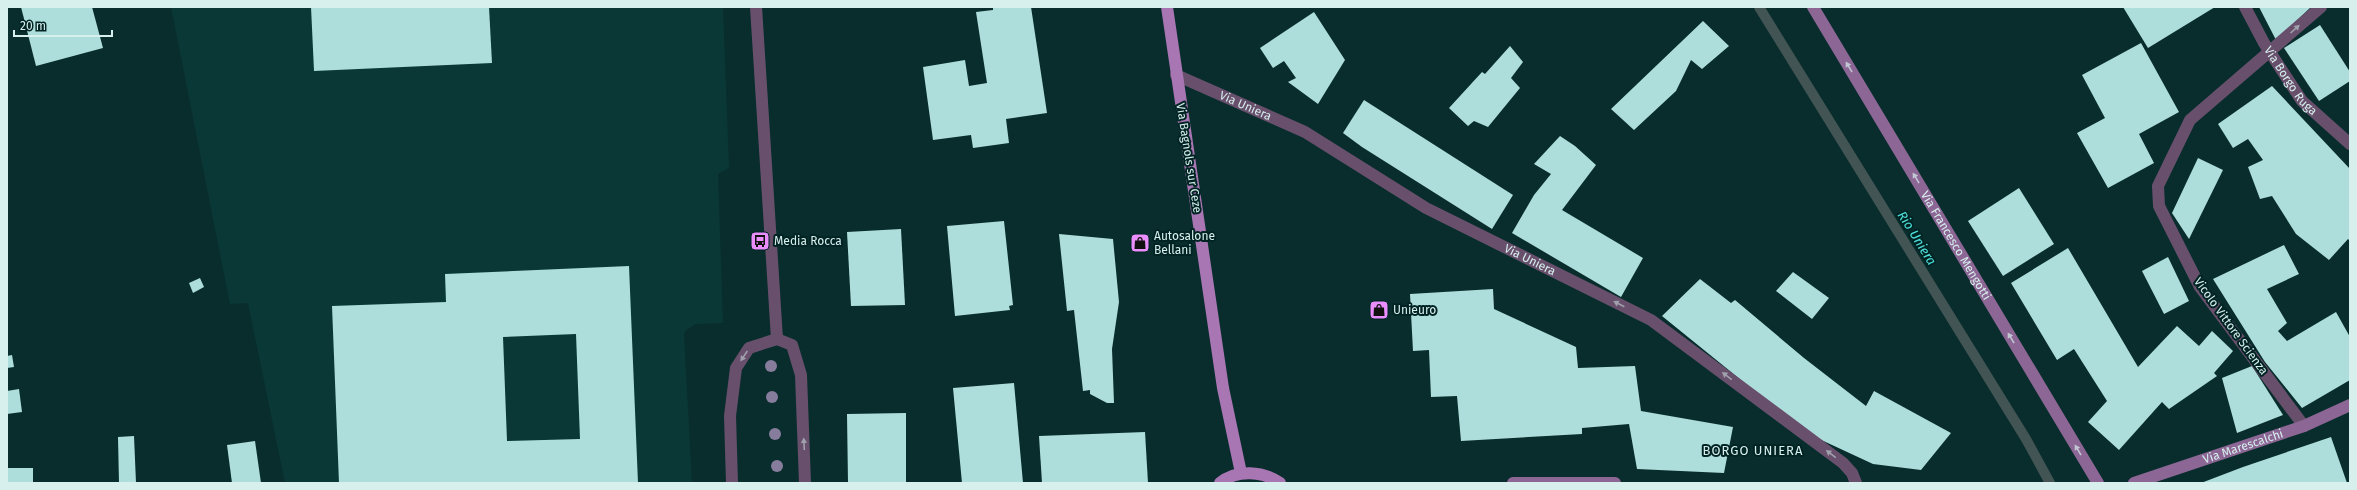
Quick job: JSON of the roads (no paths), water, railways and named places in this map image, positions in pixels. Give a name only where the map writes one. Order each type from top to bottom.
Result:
[{"type":"main road","name":"Via Bagnols sur Ceze","points":[[1167,7],[1223,388],[1241,473]]},
{"type":"main road","points":[[1220,483],[1241,473],[1258,473],[1274,478],[1280,483]]},
{"type":"street","points":[[756,7],[777,339]]},
{"type":"street","name":"Via Francesco Mengotti","points":[[1814,7],[2098,483]]},
{"type":"street","name":"Via Borgo Ruga","points":[[2245,7],[2270,52],[2302,101],[2350,144]]},
{"type":"street","name":"Vicolo Vittore Scienza","points":[[2304,426],[2200,287],[2158,206],[2158,186],[2190,120],[2321,7]]},
{"type":"street","name":"Via Uniera","points":[[1176,75],[1305,132],[1426,208],[1651,320],[1843,463],[1852,473],[1856,483]]},
{"type":"street","points":[[732,483],[730,416],[736,368],[749,348],[777,339],[792,345],[801,375],[805,483]]},
{"type":"street","name":"Via Marescalchi","points":[[2134,483],[2304,426],[2349,407]]},
{"type":"street","points":[[1513,483],[1615,483]]},
{"type":"waterway","name":"Rio Uniera","points":[[1759,7],[2026,439],[2050,483]]},
{"type":"place","name":"Media Rocca","points":[[760,241]]},
{"type":"place","name":"Autosalone Bellani","points":[[1140,243]]},
{"type":"place","name":"Unieuro","points":[[1379,310]]},
{"type":"district","name":"BORGO UNIERA","points":[[1753,450]]}]
